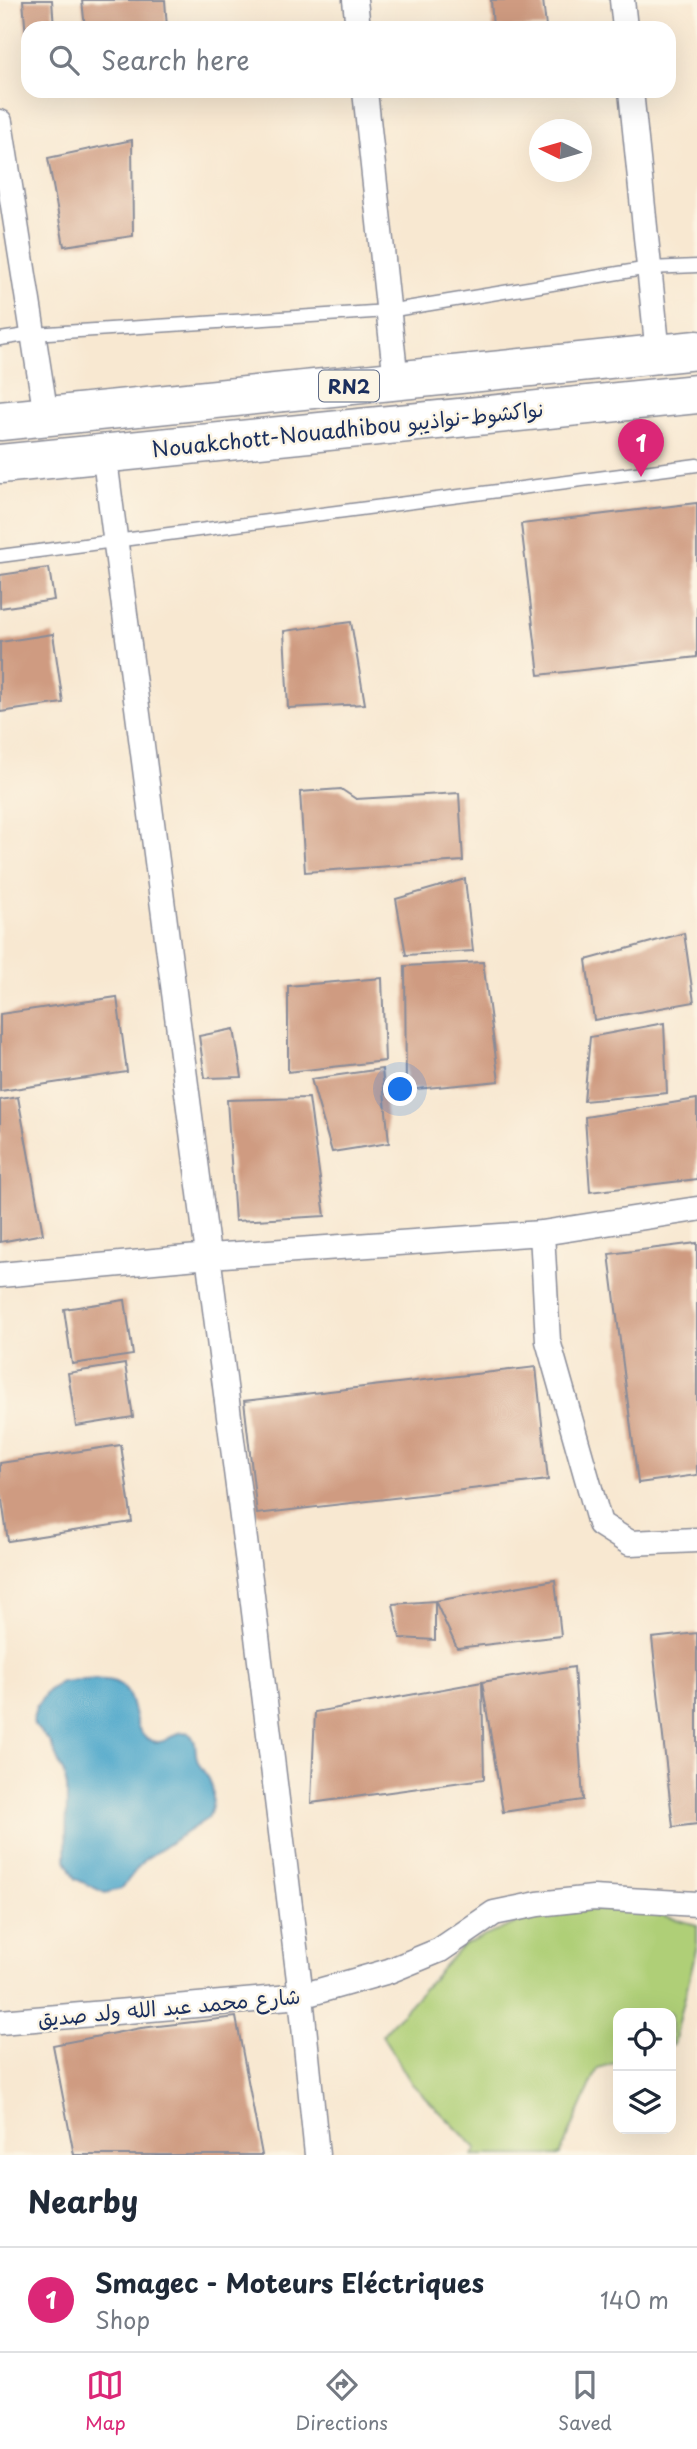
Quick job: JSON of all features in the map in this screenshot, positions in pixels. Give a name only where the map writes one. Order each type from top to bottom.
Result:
[{"type":"highway","name":"Nouakchott-Nouadhibou نواكشوط-نواذيبو","points":[[0,421],[697,350]]},
{"type":"highway","name":"Nouakchott-Nouadhibou نواكشوط-نواذيبو","points":[[0,464],[697,394]]},
{"type":"street","points":[[355,0],[357,21]]},
{"type":"street","points":[[622,0],[624,21]]},
{"type":"street","points":[[366,98],[396,382]]},
{"type":"street","points":[[632,98],[658,354]]},
{"type":"street","points":[[0,122],[46,416]]},
{"type":"street","points":[[104,452],[209,1256],[301,1996],[317,2155]]},
{"type":"street","points":[[0,1275],[209,1256],[542,1233],[697,1209]]},
{"type":"street","points":[[542,1233],[548,1340],[600,1524],[630,1543],[697,1540]]},
{"type":"street","name":"شارع محمد عبد الله ولد صديق","points":[[0,2022],[301,1996],[389,1971],[440,1950],[494,1913],[538,1903],[593,1899],[697,1904]]},
{"type":"lane","points":[[0,339],[33,334],[388,311],[649,268],[697,265]]},
{"type":"lane","points":[[0,556],[697,465]]},
{"type":"green space","points":[[635,1908],[697,1925],[697,1945],[676,2035],[676,2008],[613,2008],[613,2064],[598,2068],[560,2155],[473,2155],[477,2149],[412,2084],[382,2035],[463,1945],[543,1912]]},
{"type":"water","points":[[106,1680],[123,1687],[131,1702],[138,1728],[150,1740],[161,1742],[179,1733],[189,1733],[195,1742],[198,1762],[209,1779],[213,1794],[208,1818],[144,1860],[121,1889],[105,1893],[76,1879],[66,1860],[67,1787],[64,1774],[50,1742],[34,1725],[33,1719],[36,1707],[48,1691],[61,1682]]},
{"type":"building","points":[[23,0],[52,0],[54,21],[25,21]]},
{"type":"building","points":[[82,0],[165,0],[166,21],[84,21]]},
{"type":"building","points":[[491,0],[543,0],[545,21],[492,21]]},
{"type":"building","points":[[132,140],[133,236],[64,246],[48,158]]},
{"type":"building","points":[[697,503],[697,657],[539,675],[521,524]]},
{"type":"building","points":[[49,568],[54,600],[0,608],[0,575]]},
{"type":"building","points":[[351,622],[365,704],[288,708],[284,631]]},
{"type":"building","points":[[53,634],[63,703],[0,712],[0,642]]},
{"type":"building","points":[[341,789],[356,799],[459,793],[463,861],[305,872],[300,792]]},
{"type":"building","points":[[465,879],[473,951],[406,955],[396,899]]},
{"type":"building","points":[[684,933],[694,1002],[594,1020],[586,960]]},
{"type":"building","points":[[483,962],[499,1081],[406,1090],[405,966]]},
{"type":"building","points":[[382,978],[385,1061],[288,1072],[288,986]]},
{"type":"building","points":[[117,997],[127,1072],[0,1091],[0,1014]]},
{"type":"building","points":[[664,1023],[667,1093],[584,1101],[590,1037]]},
{"type":"building","points":[[234,1029],[242,1077],[205,1078],[199,1036]]},
{"type":"building","points":[[382,1069],[389,1143],[332,1152],[311,1079]]},
{"type":"building","points":[[18,1097],[43,1234],[0,1242],[0,1100]]},
{"type":"building","points":[[309,1098],[325,1216],[235,1221],[227,1100]]},
{"type":"building","points":[[697,1099],[697,1179],[590,1192],[585,1117]]},
{"type":"building","points":[[697,1243],[697,1475],[638,1483],[609,1254]]},
{"type":"building","points":[[125,1300],[133,1355],[72,1364],[64,1309]]},
{"type":"building","points":[[125,1364],[133,1417],[76,1426],[68,1373]]},
{"type":"building","points":[[536,1367],[548,1480],[257,1514],[244,1401]]},
{"type":"building","points":[[121,1445],[132,1522],[8,1541],[0,1487],[0,1463]]},
{"type":"building","points":[[555,1580],[561,1636],[457,1648],[435,1601]]},
{"type":"building","points":[[435,1601],[435,1640],[400,1638],[393,1604]]},
{"type":"building","points":[[697,1633],[697,1824],[673,1827],[652,1638]]},
{"type":"building","points":[[574,1667],[583,1800],[503,1812],[482,1682]]},
{"type":"building","points":[[482,1682],[484,1779],[311,1803],[315,1712]]},
{"type":"building","points":[[236,2017],[262,2155],[74,2155],[53,2045],[141,2028]]},
{"type":"place","name":"Smagec - Moteurs Eléctriques","points":[[641,477]]}]
